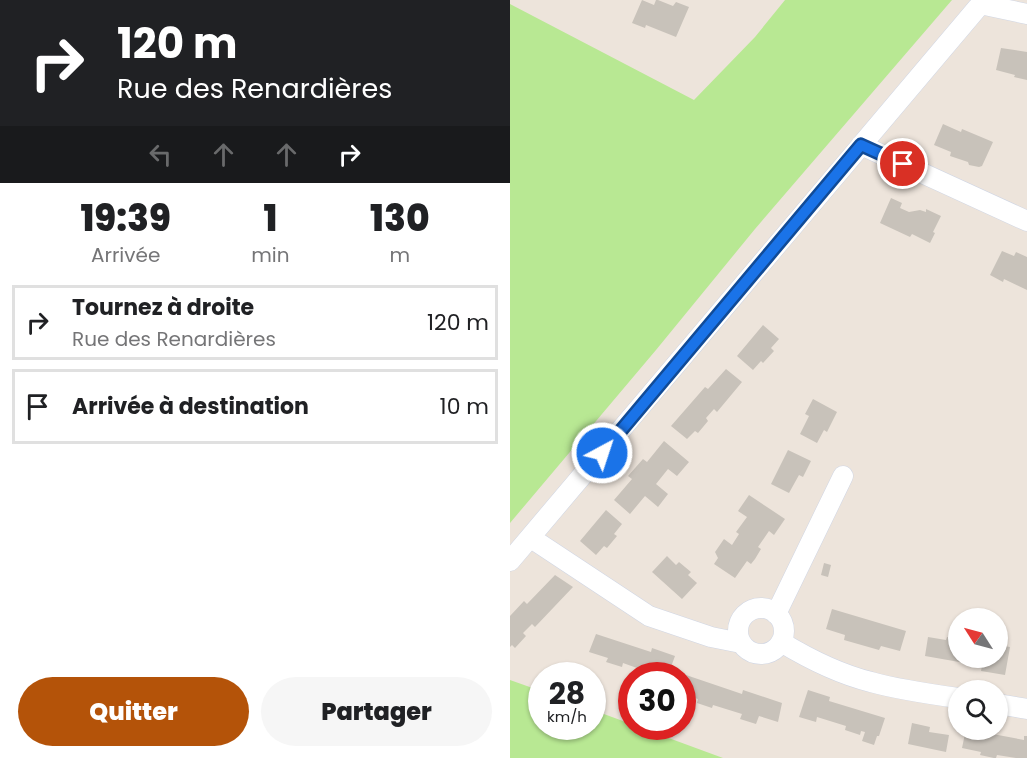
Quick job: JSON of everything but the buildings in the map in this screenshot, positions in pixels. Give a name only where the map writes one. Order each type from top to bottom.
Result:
[{"type":"street","points":[[510,561],[982,2],[1027,14]]},
{"type":"street","points":[[861,145],[1027,221]]},
{"type":"street","points":[[776,614],[843,476]]},
{"type":"street","points":[[531,538],[649,616],[711,637],[741,643]]},
{"type":"street","points":[[763,608],[770,610],[781,620],[783,635],[781,642],[769,653],[753,653],[746,649],[738,636],[740,622],[749,611],[763,608]]},
{"type":"street","points":[[781,642],[802,655],[869,682],[948,696]]},
{"type":"street","points":[[1008,706],[1027,709]]},
{"type":"green space","points":[[785,0],[952,0],[755,229],[510,523],[510,4],[694,100],[755,37]]},
{"type":"green space","points":[[510,680],[528,686],[528,740],[606,740],[606,715],[618,719],[618,740],[674,740],[723,758],[510,758]]},
{"type":"route","points":[[602,453],[861,145],[903,164]]}]
